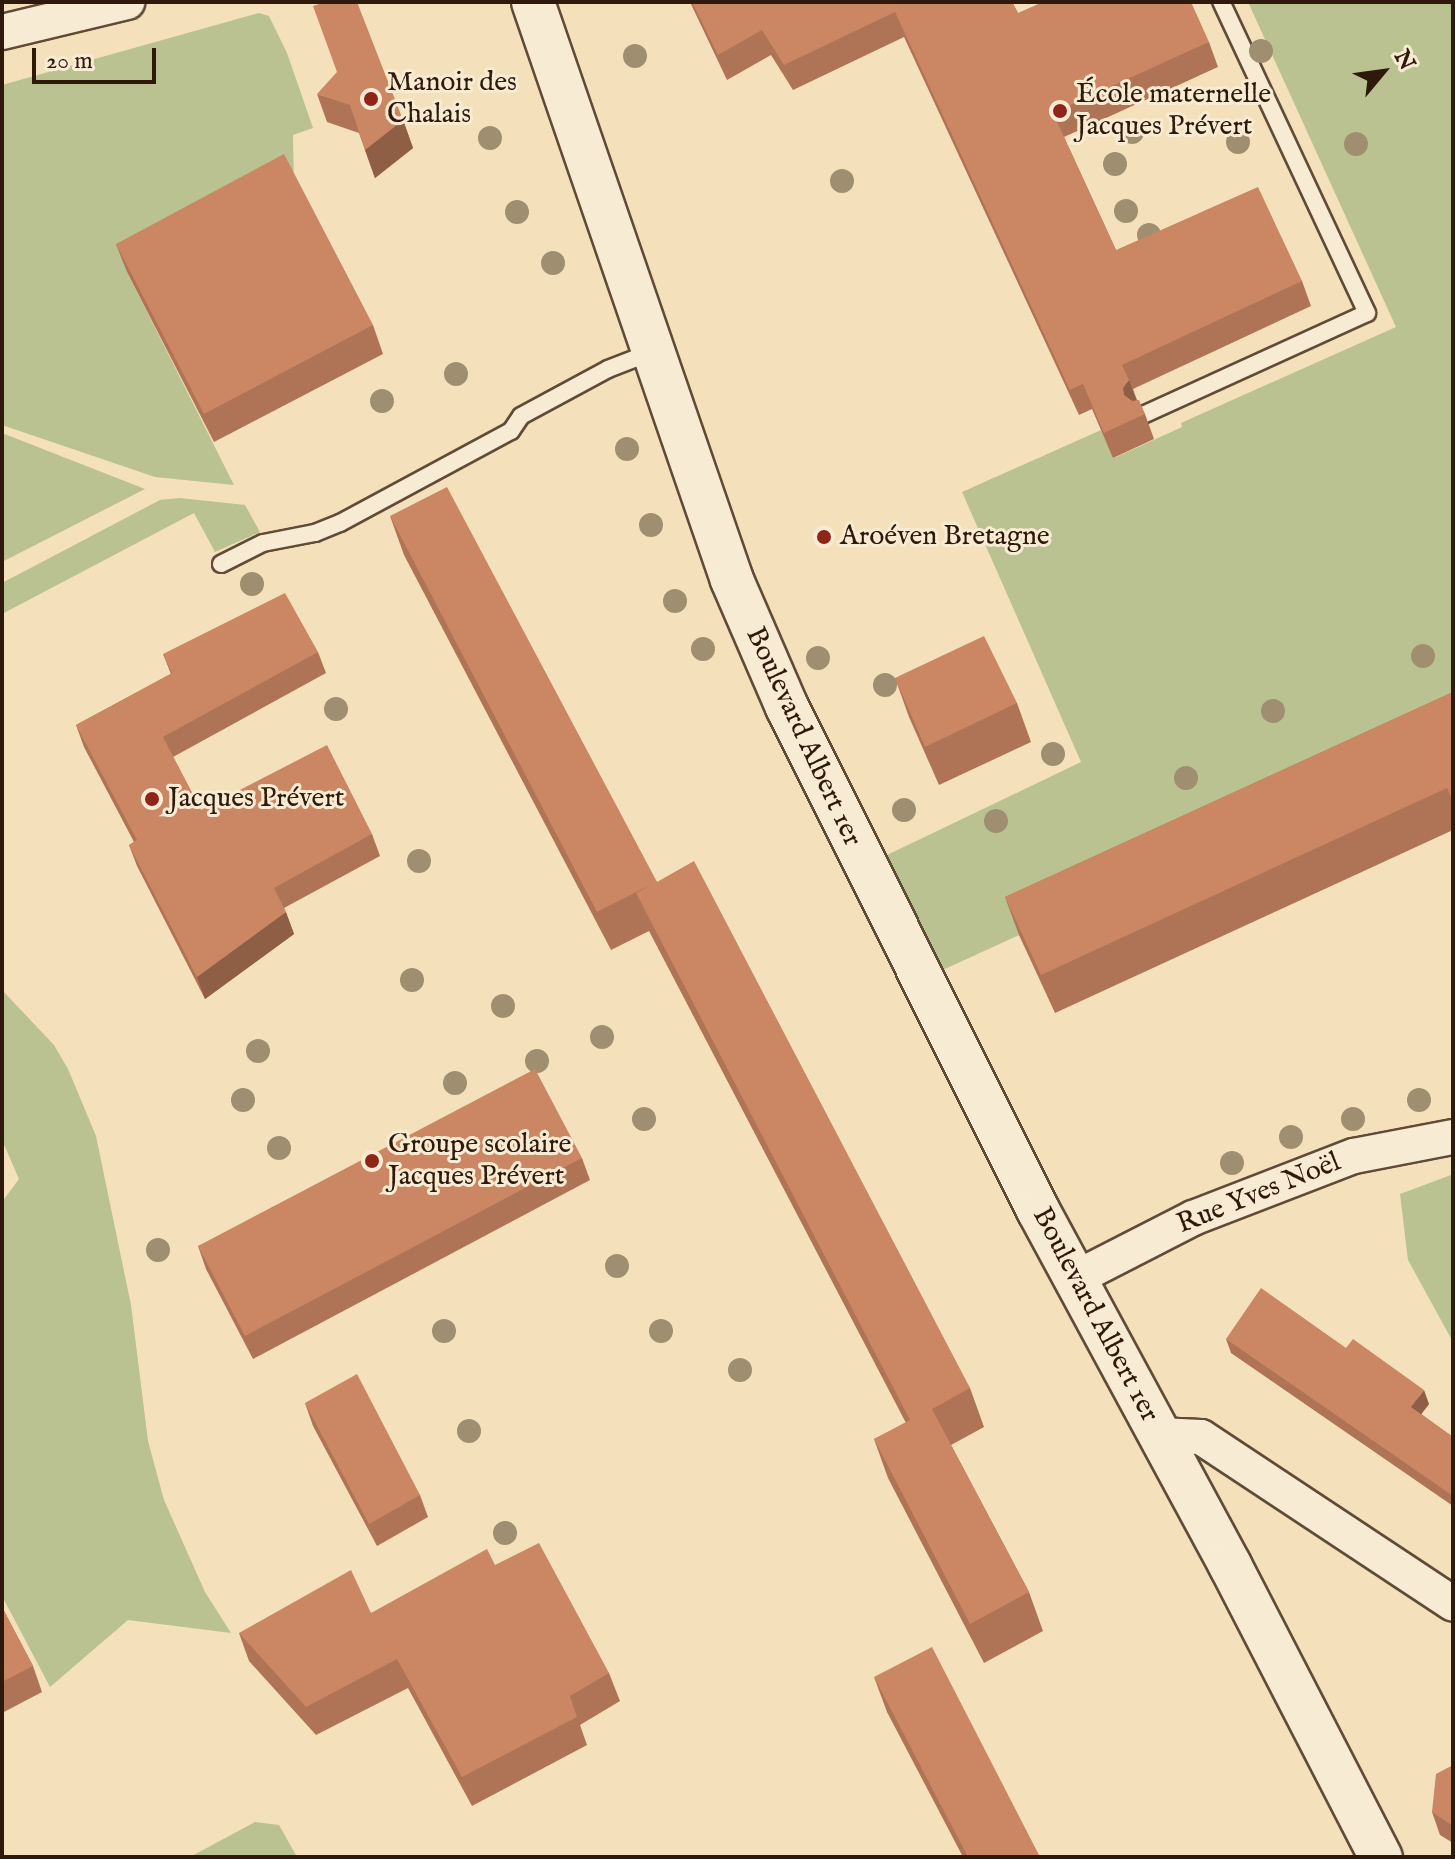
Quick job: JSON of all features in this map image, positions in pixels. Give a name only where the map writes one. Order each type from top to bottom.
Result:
[{"type":"street","points":[[2,32],[127,2]]},
{"type":"street","name":"Boulevard Albert 1er","points":[[533,2],[732,580],[787,707],[864,866],[1074,1279],[1381,1857]]},
{"type":"street","name":"Rue Yves Noël","points":[[1074,1279],[1193,1218],[1354,1156],[1453,1137]]},
{"type":"street","name":"Boulevard Albert 1er","points":[[1158,1435],[1201,1437],[1453,1604]]},
{"type":"lane","points":[[1143,415],[1367,313],[1221,2]]},
{"type":"lane","points":[[221,564],[263,543],[315,533],[340,523],[511,431],[521,416],[608,369],[652,352]]},
{"type":"green space","points":[[1248,2],[1453,2],[1453,737],[923,979],[864,866],[1081,762],[962,492],[1101,430],[1114,458],[1182,427],[1181,423],[1396,327]]},
{"type":"green space","points":[[259,13],[269,16],[287,53],[313,128],[293,135],[294,183],[127,272],[234,485],[155,477],[2,425],[2,85]]},
{"type":"green space","points":[[2,433],[145,489],[2,562]]},
{"type":"green space","points":[[180,498],[245,505],[260,532],[215,552],[194,513],[2,614],[2,583],[160,500]]},
{"type":"green space","points":[[2,990],[54,1045],[68,1069],[96,1136],[131,1305],[148,1441],[164,1500],[205,1592],[231,1633],[128,1620],[50,1687],[2,1596],[2,1202],[19,1179],[2,1140]]},
{"type":"green space","points":[[1451,1175],[1453,1342],[1408,1260],[1400,1194]]},
{"type":"green space","points":[[255,1822],[279,1825],[297,1857],[190,1857]]},
{"type":"building","name":"Manoir des Chalais","points":[[325,2],[357,2],[403,120],[365,150],[350,105],[317,94],[337,72],[313,6]]},
{"type":"building","points":[[692,2],[1012,2],[1018,13],[1043,2],[1191,2],[1209,42],[1053,113],[1116,250],[1258,187],[1302,281],[1122,365],[1129,380],[1123,388],[1124,395],[1132,401],[1139,400],[1145,414],[1104,433],[1083,384],[1070,390],[895,12],[784,65],[762,30],[718,55]]},
{"type":"building","points":[[284,154],[373,325],[204,414],[116,244]]},
{"type":"building","points":[[447,487],[657,882],[694,861],[970,1388],[932,1409],[1029,1592],[970,1624],[874,1439],[910,1420],[636,893],[654,883],[597,912],[390,516]]},
{"type":"building","name":"Jacques Prévert","points":[[285,593],[318,652],[163,737],[201,810],[327,745],[372,834],[274,888],[286,912],[197,977],[129,845],[137,840],[76,725],[172,673],[163,654]]},
{"type":"building","points":[[984,636],[1017,703],[925,747],[895,678]]},
{"type":"building","points":[[1453,692],[1453,801],[1447,788],[1041,975],[1005,897]]},
{"type":"building","points":[[535,1069],[582,1158],[245,1336],[198,1246]]},
{"type":"building","points":[[1261,1288],[1346,1348],[1353,1339],[1424,1390],[1411,1407],[1453,1437],[1453,1496],[1226,1339]]},
{"type":"building","points":[[357,1374],[420,1495],[369,1524],[305,1403]]},
{"type":"building","points":[[539,1543],[609,1673],[570,1696],[577,1717],[462,1777],[397,1659],[306,1707],[239,1633],[351,1570],[371,1613],[487,1549],[495,1565]]},
{"type":"building","points":[[2,1607],[33,1666],[2,1682]]},
{"type":"building","points":[[932,1647],[1040,1857],[968,1857],[874,1677]]},
{"type":"building","points":[[1453,1765],[1453,1826],[1432,1812],[1436,1774]]},
{"type":"place","name":"Manoir des Chalais","points":[[371,99]]},
{"type":"place","name":"École maternelle Jacques Prévert","points":[[1060,111]]},
{"type":"place","name":"Aroéven Bretagne","points":[[824,537]]},
{"type":"place","name":"Jacques Prévert","points":[[152,799]]},
{"type":"place","name":"Groupe scolaire Jacques Prévert","points":[[372,1161]]}]
